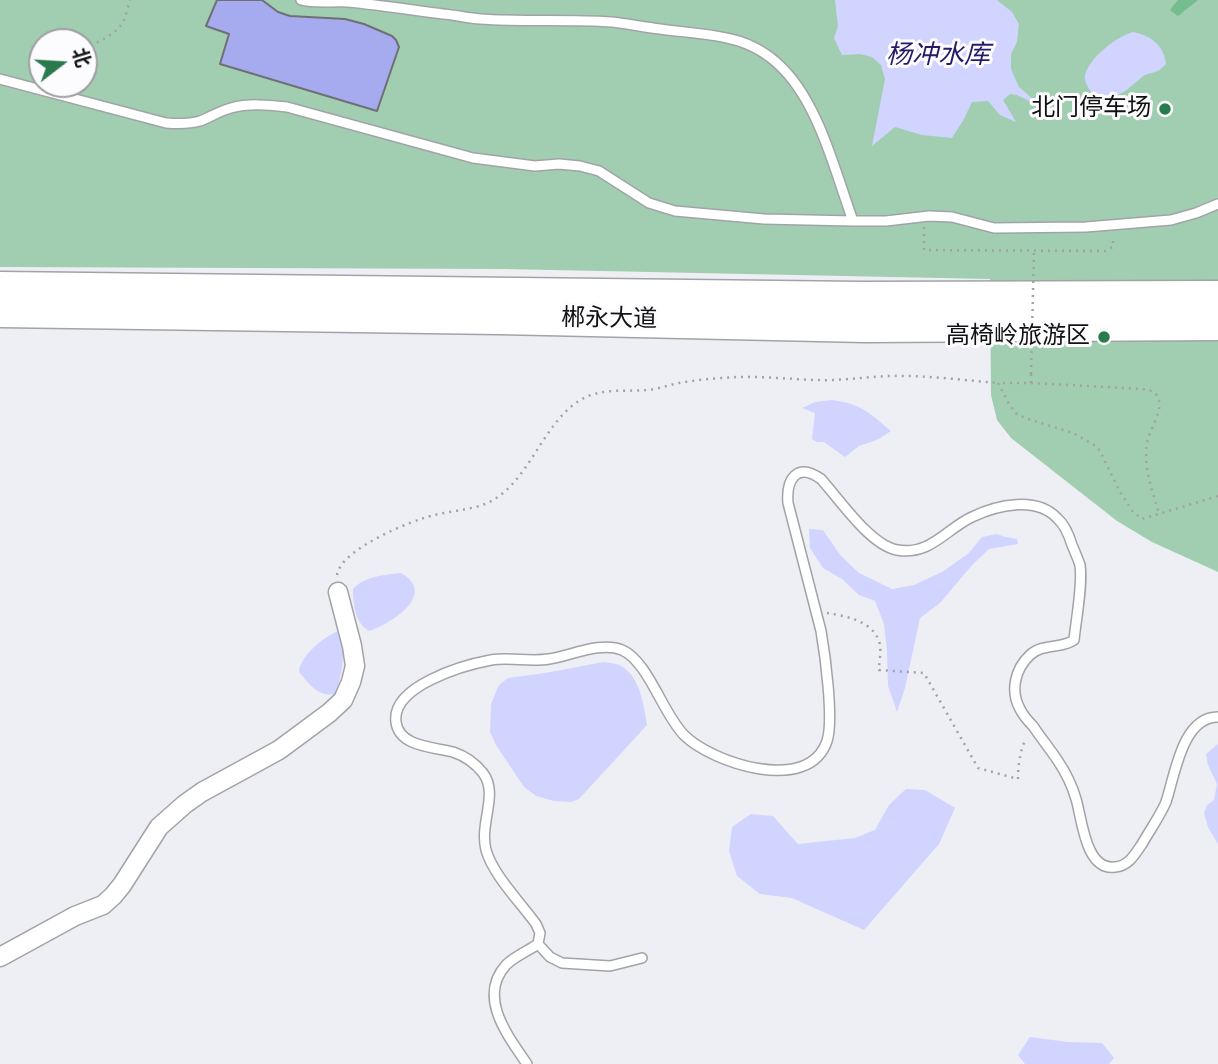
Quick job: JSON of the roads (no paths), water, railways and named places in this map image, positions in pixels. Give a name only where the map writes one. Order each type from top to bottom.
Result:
[{"type":"highway","name":"郴永大道","points":[[0,288],[861,298],[1218,297]]},
{"type":"highway","name":"郴永大道","points":[[0,311],[864,326],[1218,324]]},
{"type":"street","points":[[0,957],[75,916],[103,905],[122,885],[159,827],[185,804],[279,750],[329,713],[343,699],[355,666],[338,592]]},
{"type":"lane","points":[[301,0],[347,2],[476,19],[615,23],[709,34],[742,41],[761,50],[775,61],[801,92],[814,114],[853,221]]},
{"type":"lane","points":[[0,79],[166,123],[184,124],[198,121],[243,106],[267,104],[287,107],[473,158],[535,166],[580,166],[599,171],[649,203],[675,211],[764,219],[853,221],[952,217],[994,228],[1086,227],[1171,220],[1218,204]]},
{"type":"lane","points":[[527,1064],[508,1035],[493,998],[496,979],[507,964],[538,944],[540,933],[492,866],[486,849],[484,830],[491,790],[485,775],[472,761],[454,753],[414,743],[402,736],[396,725],[395,715],[409,693],[425,682],[453,671],[492,660],[548,659],[588,650],[621,649],[632,656],[674,723],[692,742],[720,757],[760,769],[784,771],[808,764],[822,752],[828,739],[829,720],[824,649],[788,503],[790,480],[796,475],[805,471],[821,479],[868,534],[880,544],[898,551],[920,550],[970,518],[987,510],[1011,505],[1046,509],[1058,518],[1067,530],[1080,565],[1074,640],[1040,648],[1030,655],[1020,667],[1015,681],[1015,694],[1020,709],[1069,778],[1084,834],[1099,862],[1108,867],[1117,867],[1126,864],[1134,856],[1165,805],[1190,731],[1205,719],[1218,717]]},
{"type":"lane","points":[[538,944],[550,957],[562,964],[610,966],[642,958]]},
{"type":"water","name":"杨冲水库","points":[[835,0],[997,0],[1012,12],[1019,24],[1017,42],[1011,54],[1011,69],[1019,87],[1043,108],[1010,94],[1003,100],[1016,122],[1000,115],[988,101],[972,102],[952,138],[922,135],[895,127],[872,146],[885,79],[881,65],[872,57],[860,54],[842,55],[834,38],[838,26]]},
{"type":"water","points":[[1133,32],[1156,42],[1163,52],[1166,64],[1158,71],[1143,76],[1120,94],[1094,95],[1085,81],[1092,61],[1119,38]]},
{"type":"water","points":[[832,400],[864,410],[891,431],[879,439],[859,446],[845,457],[824,442],[812,439],[815,413],[802,408],[815,402]]},
{"type":"water","points":[[809,529],[823,530],[841,556],[859,573],[892,589],[914,585],[942,572],[969,553],[982,537],[997,534],[1017,539],[1018,544],[989,549],[940,603],[920,618],[897,712],[888,686],[884,624],[875,601],[859,595],[842,579],[823,568],[810,548]]},
{"type":"water","points":[[401,573],[411,581],[415,590],[413,599],[399,615],[388,622],[369,631],[364,628],[354,607],[353,589],[369,579]]},
{"type":"water","points":[[339,631],[343,633],[344,640],[339,681],[335,694],[324,694],[314,689],[303,677],[299,672],[300,666],[314,647]]},
{"type":"water","points":[[604,662],[621,666],[633,677],[640,692],[647,725],[579,799],[571,802],[554,801],[536,796],[524,787],[490,732],[491,704],[499,685],[508,678]]},
{"type":"water","points":[[1218,744],[1218,844],[1208,827],[1204,813],[1207,805],[1214,800],[1217,784],[1206,754]]},
{"type":"water","points":[[906,789],[925,790],[955,808],[939,844],[864,930],[792,898],[760,894],[737,876],[729,851],[732,827],[751,814],[773,816],[798,844],[855,838],[875,830],[889,805]]},
{"type":"water","points":[[1030,1037],[1102,1043],[1114,1058],[1109,1064],[1025,1064],[1018,1055]]},
{"type":"place","name":"北门停车场","points":[[1165,109]]},
{"type":"place","name":"高椅岭旅游区","points":[[1104,337]]}]
